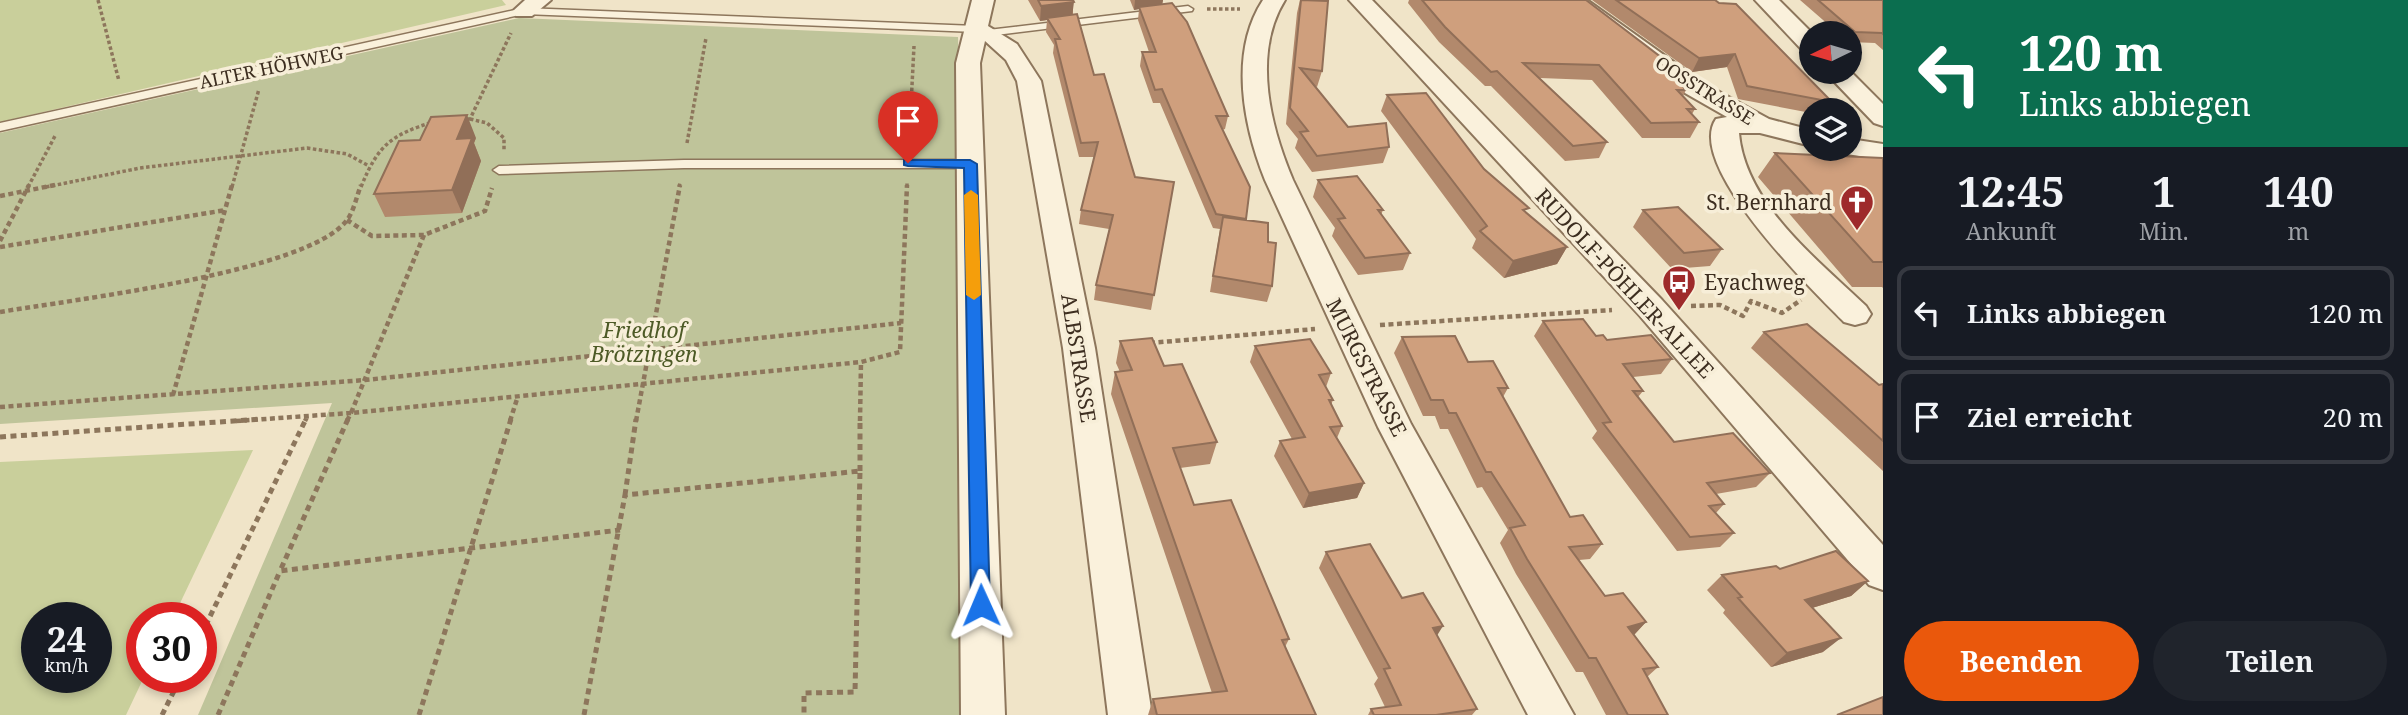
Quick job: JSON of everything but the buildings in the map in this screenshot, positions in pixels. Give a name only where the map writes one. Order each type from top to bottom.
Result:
[{"type":"street","name":"RUDOLF-PÖHLER-ALLEE","points":[[1360,0],[1651,308],[1883,573]]},
{"type":"street","name":"OOSSTRASSE","points":[[1573,0],[1694,88],[1760,125],[1799,135]]},
{"type":"street","points":[[1766,0],[1799,34]]},
{"type":"street","name":"MURGSTRASSE","points":[[1270,4],[1257,32],[1257,83],[1264,138],[1344,327],[1552,715]]},
{"type":"street","points":[[982,21],[968,63],[983,715]]},
{"type":"street","name":"ALBSTRASSE","points":[[982,21],[1017,55],[1029,81],[1079,348],[1130,715]]},
{"type":"street","points":[[1849,84],[1883,118]]},
{"type":"street","points":[[1760,125],[1725,125],[1723,144],[1749,198],[1796,256],[1855,314]]},
{"type":"street","points":[[1862,149],[1883,152]]},
{"type":"lane","name":"ALTER HÖHWEG","points":[[0,128],[532,5],[982,21],[1188,9]]},
{"type":"lane","points":[[499,170],[684,164],[970,164]]},
{"type":"path","points":[[98,0],[124,99]]},
{"type":"path","points":[[1188,9],[1270,4]]},
{"type":"path","points":[[471,118],[532,5]]},
{"type":"path","points":[[692,36],[720,37]]},
{"type":"path","points":[[584,715],[620,530],[641,384],[706,37]]},
{"type":"path","points":[[0,437],[351,413],[861,362],[900,352],[914,42]]},
{"type":"path","points":[[173,395],[262,75]]},
{"type":"path","points":[[347,220],[372,236],[424,235],[458,224],[485,211],[504,155],[504,138],[487,123],[471,118],[460,119]]},
{"type":"path","points":[[0,312],[247,268],[312,246],[347,220],[369,166],[397,133],[438,121]]},
{"type":"path","points":[[0,241],[57,134]]},
{"type":"path","points":[[0,196],[140,169],[242,154],[307,148],[347,154],[369,166]]},
{"type":"path","points":[[0,247],[226,211]]},
{"type":"path","points":[[218,715],[351,413],[424,235]]},
{"type":"path","points":[[1651,308],[1720,305],[1742,316],[1751,301],[1782,313],[1800,300],[1855,314]]},
{"type":"path","points":[[0,407],[365,380],[901,323]]},
{"type":"path","points":[[804,715],[804,693],[855,692],[861,362]]},
{"type":"path","points":[[419,715],[518,396]]},
{"type":"path","points":[[217,602],[308,416]]},
{"type":"path","points":[[625,495],[860,471]]},
{"type":"path","points":[[280,571],[620,530]]},
{"type":"path","points":[[162,715],[173,693]]},
{"type":"green space","points":[[0,0],[502,0],[506,5],[0,122]]},
{"type":"green space","name":"Friedhof Brötzingen","points":[[519,18],[958,37],[972,715],[198,715],[207,693],[217,693],[217,671],[332,403],[0,424],[0,133]]},
{"type":"green space","points":[[253,450],[181,602],[126,602],[126,693],[136,693],[126,715],[0,715],[0,462]]},
{"type":"slow traffic","points":[[971,195],[974,295]]},
{"type":"place","name":"St. Bernhard","points":[[1857,232]]},
{"type":"place","name":"Eyachweg","points":[[1679,312]]},
{"type":"route","points":[[908,163],[970,164],[981,605]]}]
